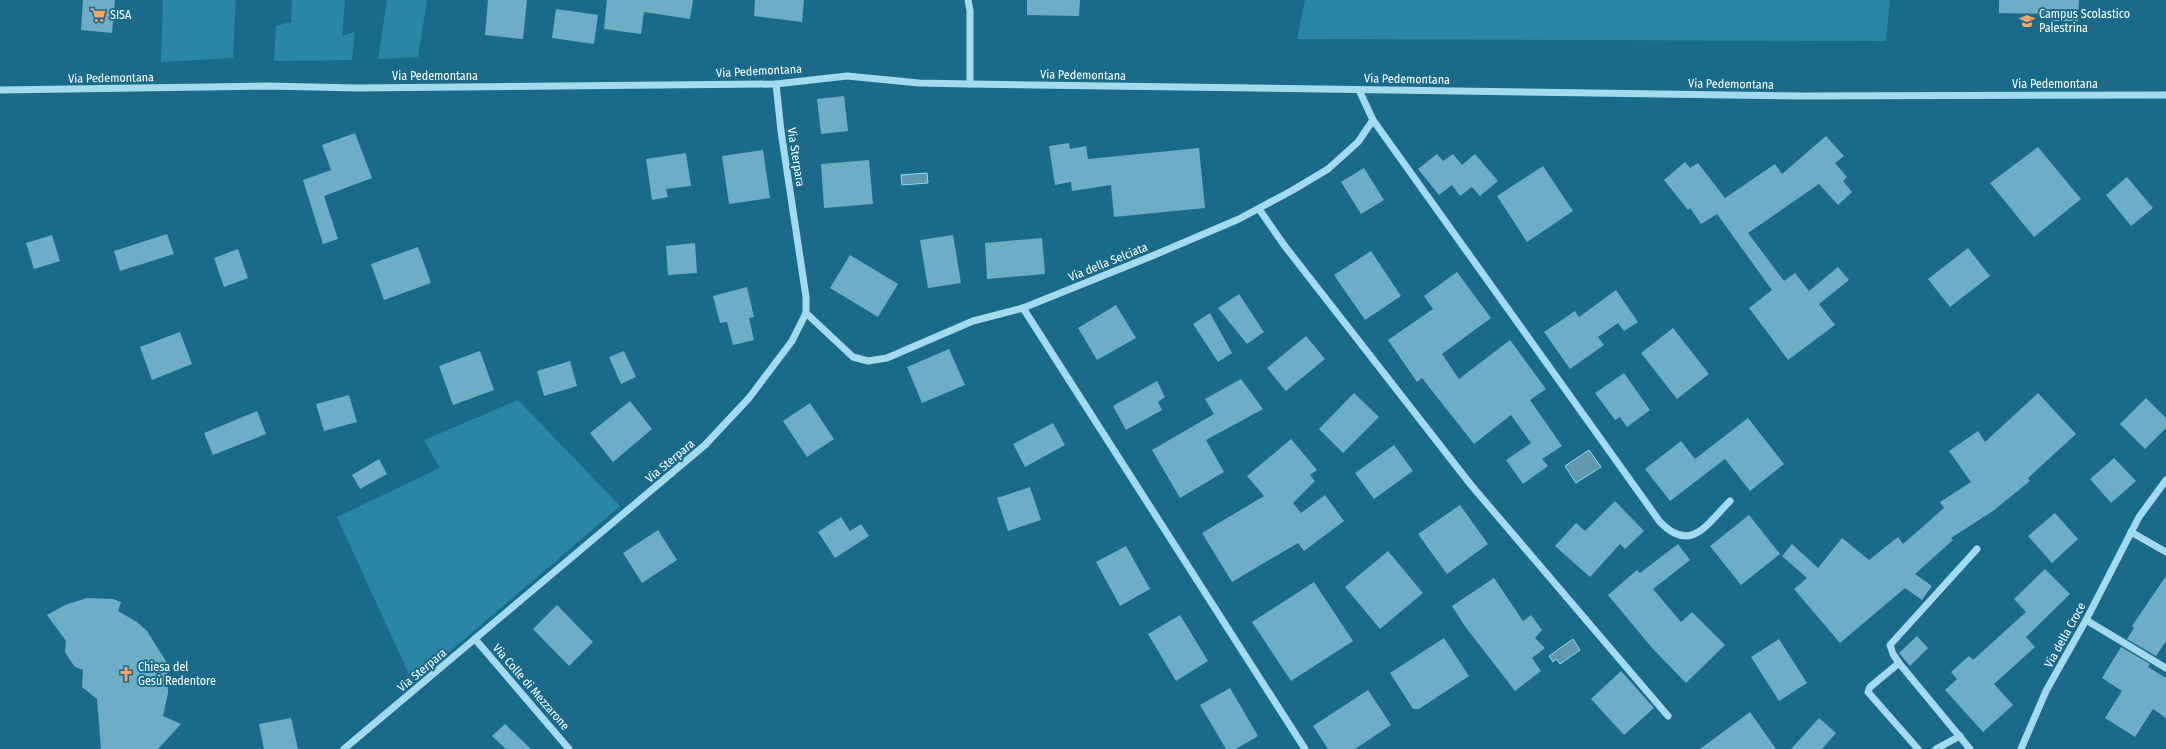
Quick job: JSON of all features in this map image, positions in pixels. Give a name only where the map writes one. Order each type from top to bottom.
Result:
[{"type":"street","points":[[968,0],[970,12],[970,84]]},
{"type":"street","name":"Via Pedemontana","points":[[0,90],[268,86],[358,88],[776,84],[847,76],[919,83],[1359,90],[1803,96],[2166,95]]},
{"type":"street","name":"Via Sterpara","points":[[344,749],[706,446],[736,414],[792,341],[806,313],[805,289],[781,132],[776,84]]},
{"type":"street","points":[[1359,90],[1373,120],[1660,522],[1674,535],[1689,536],[1702,528],[1730,501]]},
{"type":"street","name":"Via della Selciata","points":[[806,313],[848,354],[868,362],[887,358],[973,321],[1023,308],[1176,246],[1259,209],[1309,181],[1345,156],[1358,142],[1373,120]]},
{"type":"street","points":[[1259,209],[1284,246],[1471,485],[1668,716]]},
{"type":"street","points":[[1023,308],[1305,749]]},
{"type":"street","name":"Via della Croce","points":[[2021,749],[2046,691],[2086,620],[2138,518],[2166,480]]},
{"type":"street","points":[[2131,532],[2166,552]]},
{"type":"street","points":[[1970,749],[1899,662],[1893,654],[1890,645],[1977,549]]},
{"type":"street","points":[[2086,620],[2166,668]]},
{"type":"street","name":"Via Colle di Mezzarone","points":[[475,639],[569,749]]},
{"type":"street","points":[[1899,662],[1870,686],[1868,692],[1918,749]]},
{"type":"street","points":[[1936,749],[1960,736]]},
{"type":"shaded area","points":[[163,0],[236,0],[233,58],[161,62]]},
{"type":"shaded area","points":[[292,0],[345,0],[342,36],[355,32],[352,60],[274,61],[276,26],[291,22]]},
{"type":"shaded area","points":[[387,0],[427,0],[418,57],[378,59]]},
{"type":"shaded area","points":[[1305,0],[1890,0],[1886,41],[1297,39]]},
{"type":"shaded area","points":[[927,173],[928,183],[902,185],[901,175]]},
{"type":"shaded area","points":[[518,400],[620,506],[413,683],[337,517],[440,468],[424,440]]},
{"type":"shaded area","points":[[1589,450],[1601,467],[1576,483],[1565,466]]},
{"type":"shaded area","points":[[1573,639],[1580,650],[1560,664],[1556,659],[1553,662],[1549,656]]},
{"type":"building","name":"SISA","points":[[83,0],[115,0],[112,33],[81,30]]},
{"type":"building","points":[[488,0],[527,0],[523,39],[485,35]]},
{"type":"building","points":[[607,0],[693,0],[690,19],[644,12],[641,34],[604,29]]},
{"type":"building","points":[[755,0],[804,0],[802,22],[754,16]]},
{"type":"building","points":[[1027,0],[1080,0],[1079,16],[1027,15]]},
{"type":"building","points":[[1999,0],[2079,0],[2078,21],[2051,21],[2051,14],[1999,13]]},
{"type":"building","points":[[556,9],[598,15],[594,44],[552,38]]},
{"type":"building","points":[[844,96],[848,131],[821,134],[817,99]]},
{"type":"building","points":[[355,133],[372,178],[324,196],[338,239],[323,244],[303,180],[331,170],[322,145]]},
{"type":"building","points":[[1826,136],[1844,156],[1835,163],[1847,177],[1843,181],[1852,192],[1838,205],[1819,184],[1748,233],[1784,281],[1795,273],[1809,291],[1838,267],[1849,280],[1819,304],[1835,325],[1788,360],[1749,308],[1772,290],[1717,214],[1701,224],[1690,208],[1688,210],[1664,180],[1685,162],[1690,168],[1698,163],[1725,198],[1775,164],[1782,174]]},
{"type":"building","points":[[1069,143],[1070,149],[1086,146],[1088,159],[1199,148],[1205,208],[1114,217],[1111,185],[1072,191],[1071,182],[1055,185],[1049,146]]},
{"type":"building","points":[[2038,147],[2081,199],[2034,237],[1990,183]]},
{"type":"building","points":[[763,150],[770,198],[729,204],[722,156]]},
{"type":"building","points":[[686,153],[691,186],[666,189],[668,197],[652,200],[646,159]]},
{"type":"building","points":[[1437,154],[1443,161],[1453,154],[1462,165],[1475,154],[1498,181],[1480,196],[1472,187],[1460,196],[1452,185],[1439,195],[1418,169]]},
{"type":"building","points":[[869,160],[873,204],[824,208],[821,164]]},
{"type":"building","points":[[1543,166],[1573,211],[1527,242],[1497,196]]},
{"type":"building","points":[[1364,168],[1384,200],[1361,214],[1341,182]]},
{"type":"building","points":[[2127,177],[2153,208],[2131,226],[2106,195]]},
{"type":"building","points":[[167,234],[174,254],[120,271],[114,251]]},
{"type":"building","points":[[52,235],[60,261],[34,269],[26,243]]},
{"type":"building","points":[[953,235],[961,283],[928,288],[920,240]]},
{"type":"building","points":[[1042,238],[1045,274],[987,279],[985,243]]},
{"type":"building","points":[[695,243],[697,273],[668,275],[666,246]]},
{"type":"building","points":[[418,247],[431,283],[384,300],[371,264]]},
{"type":"building","points":[[1968,248],[1990,276],[1950,307],[1928,279]]},
{"type":"building","points":[[238,249],[248,278],[224,287],[214,258]]},
{"type":"building","points":[[1371,251],[1401,296],[1365,320],[1334,275]]},
{"type":"building","points":[[850,255],[898,284],[878,317],[830,288]]},
{"type":"building","points":[[1457,272],[1491,318],[1442,354],[1459,379],[1510,340],[1546,389],[1530,400],[1562,446],[1542,459],[1548,466],[1523,484],[1506,460],[1531,443],[1511,415],[1474,444],[1422,378],[1417,382],[1388,340],[1433,309],[1424,296]]},
{"type":"building","points":[[747,287],[754,317],[749,318],[754,340],[733,345],[727,322],[720,323],[713,296]]},
{"type":"building","points":[[1616,290],[1638,322],[1624,331],[1618,323],[1598,337],[1604,345],[1570,369],[1544,332],[1575,311],[1579,317]]},
{"type":"building","points":[[1239,294],[1264,332],[1247,344],[1218,308]]},
{"type":"building","points":[[1116,305],[1136,338],[1097,360],[1078,328]]},
{"type":"building","points":[[1210,313],[1232,353],[1218,362],[1193,324]]},
{"type":"building","points":[[1673,328],[1709,374],[1677,399],[1641,353]]},
{"type":"building","points":[[180,332],[192,364],[152,380],[140,347]]},
{"type":"building","points":[[1306,336],[1325,359],[1286,391],[1267,368]]},
{"type":"building","points":[[949,349],[965,385],[922,403],[907,367]]},
{"type":"building","points":[[480,351],[494,390],[453,405],[439,366]]},
{"type":"building","points":[[624,351],[636,377],[621,384],[609,357]]},
{"type":"building","points":[[570,361],[577,386],[544,396],[537,371]]},
{"type":"building","points":[[1624,373],[1650,410],[1627,427],[1620,417],[1615,420],[1595,393]]},
{"type":"building","points":[[1241,379],[1263,409],[1206,440],[1224,472],[1180,498],[1152,450],[1214,414],[1205,399]]},
{"type":"building","points":[[1157,381],[1165,397],[1158,402],[1162,410],[1126,430],[1113,406]]},
{"type":"building","points":[[1354,393],[1379,417],[1343,453],[1319,429]]},
{"type":"building","points":[[2038,393],[2076,434],[2028,478],[2030,481],[1993,511],[1951,538],[1953,540],[1915,574],[1932,586],[1922,600],[1905,588],[1840,643],[1794,589],[1807,578],[1782,556],[1792,544],[1818,568],[1842,538],[1869,560],[1898,537],[1903,544],[1944,508],[1940,502],[1971,482],[1949,451],[1978,431],[1985,442]]},
{"type":"building","points":[[349,395],[357,422],[324,431],[316,404]]},
{"type":"building","points":[[2146,398],[2166,418],[2166,428],[2145,449],[2120,424]]},
{"type":"building","points":[[630,401],[652,429],[613,462],[590,433]]},
{"type":"building","points":[[810,403],[834,439],[807,457],[783,421]]},
{"type":"building","points":[[257,411],[266,434],[213,455],[204,433]]},
{"type":"building","points":[[1748,418],[1784,464],[1750,491],[1725,459],[1670,501],[1645,469],[1681,441],[1695,459]]},
{"type":"building","points":[[1053,423],[1065,445],[1025,467],[1013,444]]},
{"type":"building","points":[[1291,439],[1317,470],[1310,475],[1315,481],[1293,503],[1301,513],[1325,495],[1344,521],[1304,551],[1298,543],[1232,582],[1202,533],[1264,496],[1247,476]]},
{"type":"building","points":[[1394,445],[1413,471],[1374,499],[1355,473]]},
{"type":"building","points":[[2114,458],[2136,481],[2111,503],[2090,479]]},
{"type":"building","points":[[379,459],[387,474],[360,489],[352,475]]},
{"type":"building","points":[[1030,487],[1041,520],[1008,531],[997,498]]},
{"type":"building","points":[[1615,501],[1644,531],[1625,549],[1620,544],[1590,577],[1555,546],[1576,523],[1585,531]]},
{"type":"building","points":[[1460,505],[1488,544],[1447,574],[1418,534]]},
{"type":"building","points":[[2055,513],[2078,539],[2052,563],[2028,536]]},
{"type":"building","points":[[1749,515],[1780,554],[1741,585],[1710,546]]},
{"type":"building","points":[[841,517],[850,531],[861,524],[869,536],[835,558],[818,532]]},
{"type":"building","points":[[658,530],[677,560],[642,583],[623,553]]},
{"type":"building","points":[[1678,544],[1690,560],[1653,589],[1681,622],[1692,612],[1725,645],[1686,683],[1653,649],[1608,595],[1637,570],[1640,573]]},
{"type":"building","points":[[1126,546],[1150,589],[1120,606],[1096,562]]},
{"type":"building","points":[[1388,551],[1423,593],[1380,629],[1345,587]]},
{"type":"building","points":[[2045,569],[2070,594],[2026,637],[2035,647],[1994,684],[2013,705],[1983,732],[1945,690],[1957,679],[1951,672],[1969,656],[1973,660],[2026,612],[2014,599]]},
{"type":"building","points":[[2166,576],[2166,641],[2156,656],[2127,639],[2134,628],[2132,626]]},
{"type":"building","points":[[1494,578],[1523,621],[1531,615],[1542,630],[1535,638],[1545,648],[1532,658],[1541,671],[1515,691],[1464,625],[1452,606]]},
{"type":"building","points":[[1314,582],[1353,641],[1291,681],[1252,622]]},
{"type":"building","name":"Chiesa del Gesù Redentore","points":[[87,598],[113,599],[121,602],[118,611],[137,622],[147,631],[167,663],[168,693],[163,716],[181,724],[158,749],[101,749],[97,699],[82,687],[83,670],[75,667],[70,660],[65,652],[66,641],[47,615],[65,605]]},
{"type":"building","points":[[557,605],[593,642],[569,666],[533,629]]},
{"type":"building","points":[[1180,615],[1208,661],[1176,681],[1148,634]]},
{"type":"building","points":[[1917,636],[1928,648],[1910,666],[1899,653]]},
{"type":"building","points":[[1444,638],[1469,676],[1419,709],[1413,709],[1390,673]]},
{"type":"building","points":[[1779,639],[1807,683],[1779,701],[1751,657]]},
{"type":"building","points":[[2121,647],[2150,664],[2148,667],[2166,678],[2166,718],[2153,709],[2135,737],[2105,718],[2122,691],[2102,678]]},
{"type":"building","points":[[1621,671],[1654,708],[1624,735],[1591,699]]},
{"type":"building","points":[[1230,688],[1258,736],[1236,749],[1226,749],[1200,705]]},
{"type":"building","points":[[1368,690],[1391,725],[1355,749],[1328,749],[1313,726]]},
{"type":"building","points":[[1750,712],[1776,749],[1700,749]]},
{"type":"building","points":[[291,718],[298,749],[264,749],[259,724]]},
{"type":"building","points":[[1819,718],[1836,733],[1822,749],[1791,749]]},
{"type":"building","points":[[505,724],[531,749],[506,749],[492,736]]},
{"type":"place","name":"SISA","points":[[98,15]]},
{"type":"place","name":"Campus Scolastico Palestrina","points":[[2027,21]]},
{"type":"place","name":"Chiesa del Gesù Redentore","points":[[126,674]]}]
